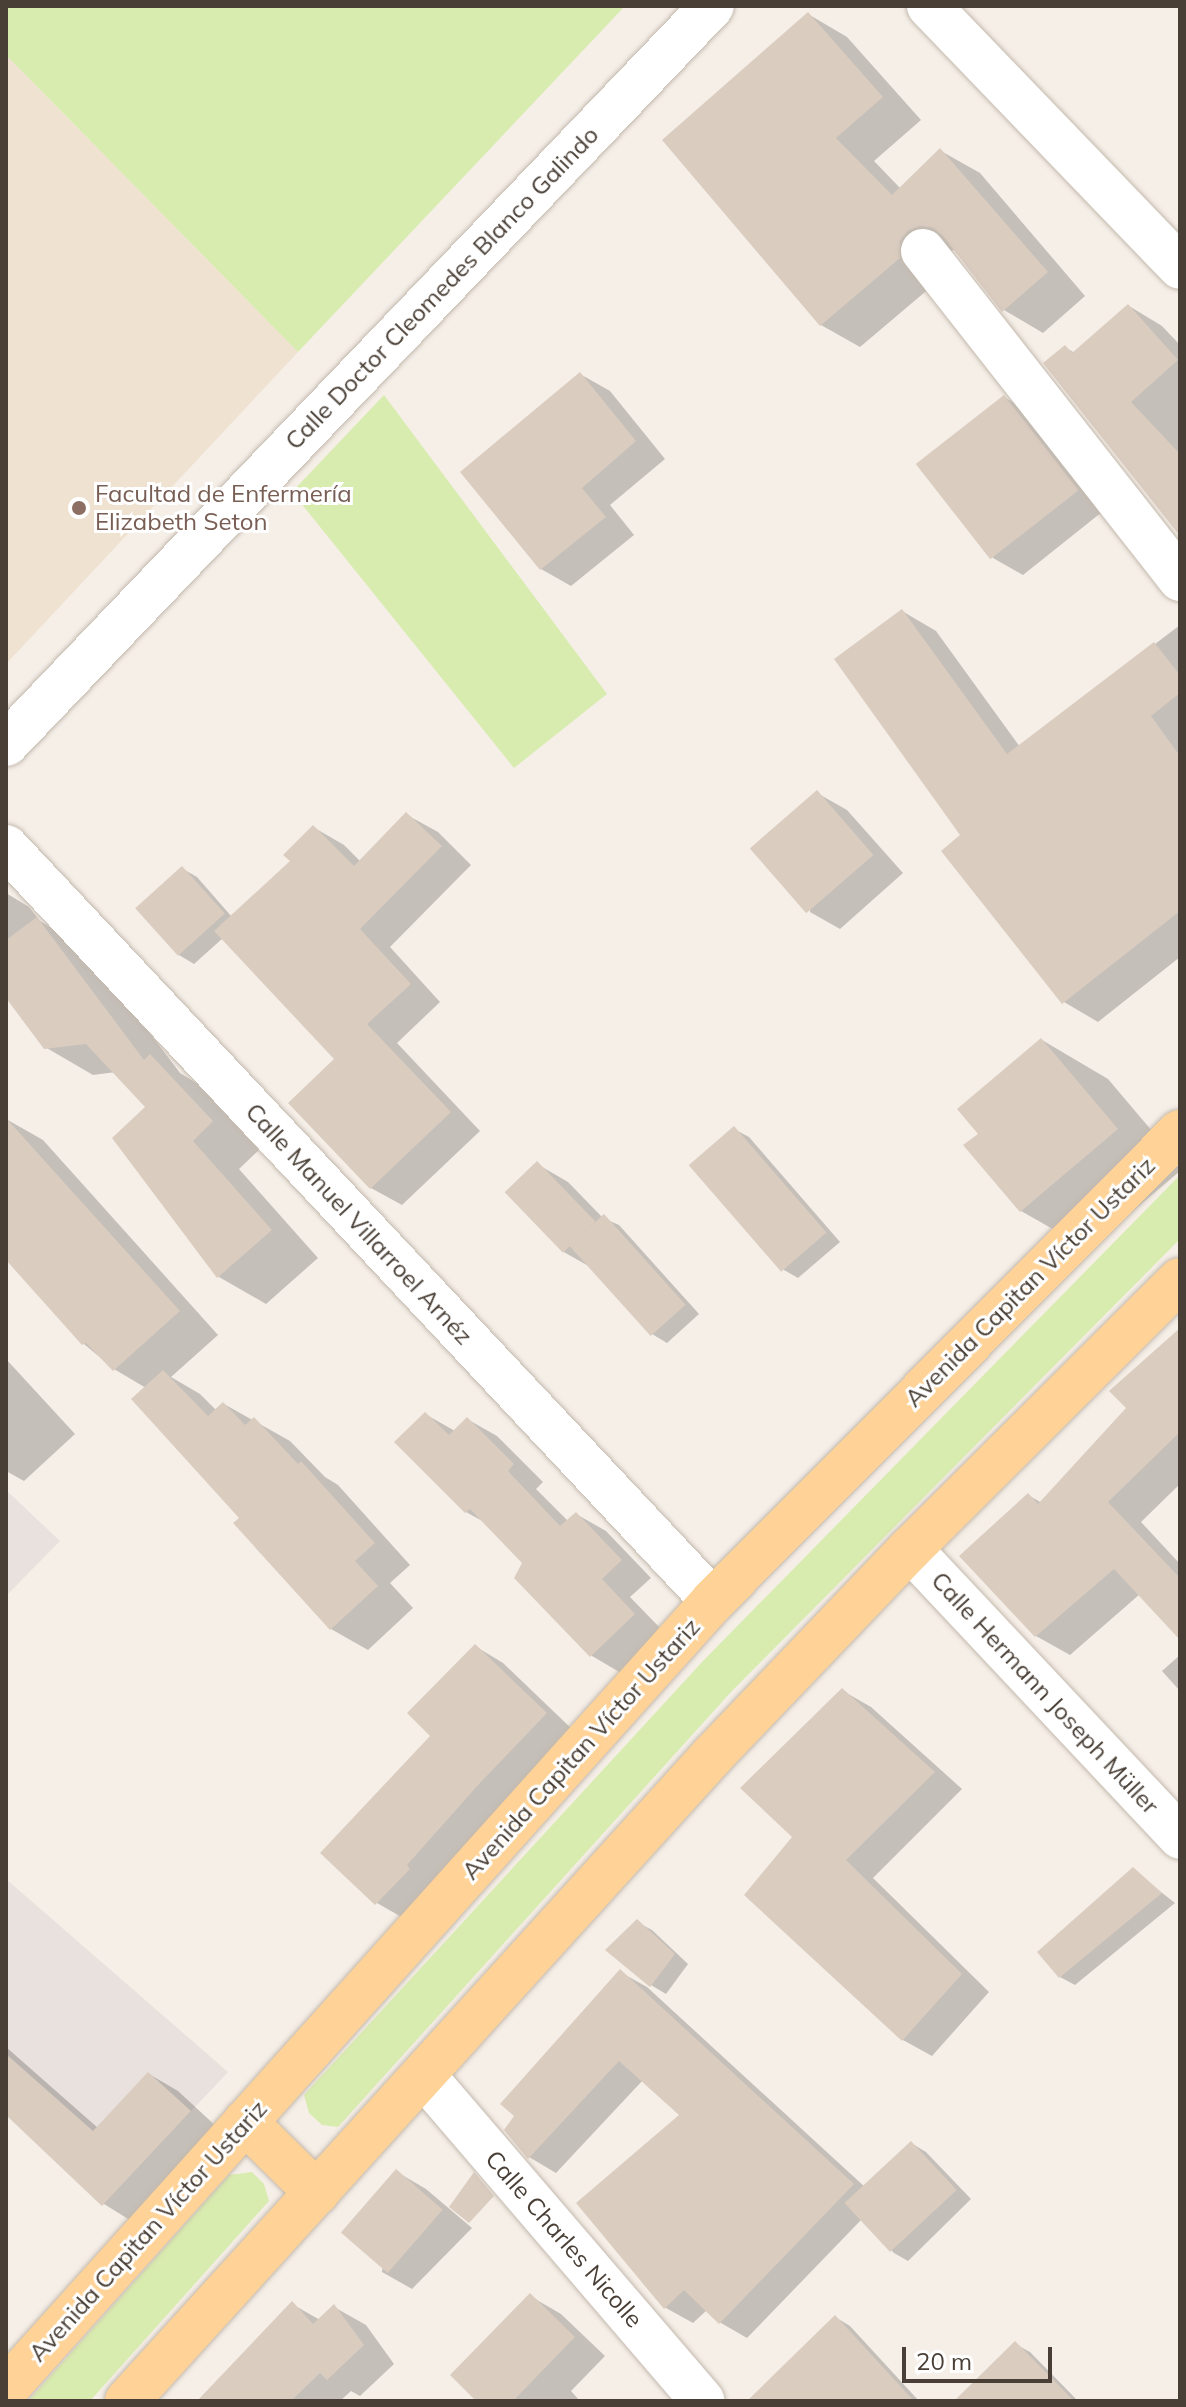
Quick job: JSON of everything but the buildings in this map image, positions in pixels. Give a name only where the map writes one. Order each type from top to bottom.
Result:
[{"type":"main road","name":"Avenida Capitan Víctor Ustariz","points":[[6,2389],[713,1601],[1180,1132]]},
{"type":"main road","points":[[127,2401],[713,1755],[910,1549],[1180,1280]]},
{"type":"main road","points":[[245,2122],[317,2193]]},
{"type":"street","name":"Calle Doctor Cleomedes Blanco Galindo","points":[[6,744],[712,6]]},
{"type":"street","points":[[929,6],[1180,267]]},
{"type":"street","points":[[923,251],[1180,579]]},
{"type":"street","name":"Calle Manuel Villarroel Arnéz","points":[[6,847],[713,1601]]},
{"type":"street","name":"Calle Hermann Joseph Müller","points":[[910,1549],[1180,1837]]},
{"type":"street","name":"Calle Charles Nicolle","points":[[424,2076],[703,2401]]},
{"type":"shaded area","name":"Facultad de Enfermería Elizabeth Seton","points":[[6,55],[298,352],[6,664]]},
{"type":"shaded area","points":[[6,1490],[60,1541],[6,1596]]},
{"type":"shaded area","points":[[6,1879],[228,2072],[102,2206],[6,2115]]},
{"type":"green space","points":[[6,6],[625,6],[298,352],[6,55]]},
{"type":"green space","points":[[384,395],[607,694],[514,768],[292,492]]},
{"type":"green space","points":[[1180,1175],[1180,1239],[731,1692],[338,2127],[322,2125],[309,2113],[304,2095],[703,1661]]},
{"type":"green space","points":[[252,2172],[264,2184],[269,2201],[90,2401],[28,2401],[229,2175]]},
{"type":"place","name":"Facultad de Enfermería Elizabeth Seton","points":[[79,508]]}]
